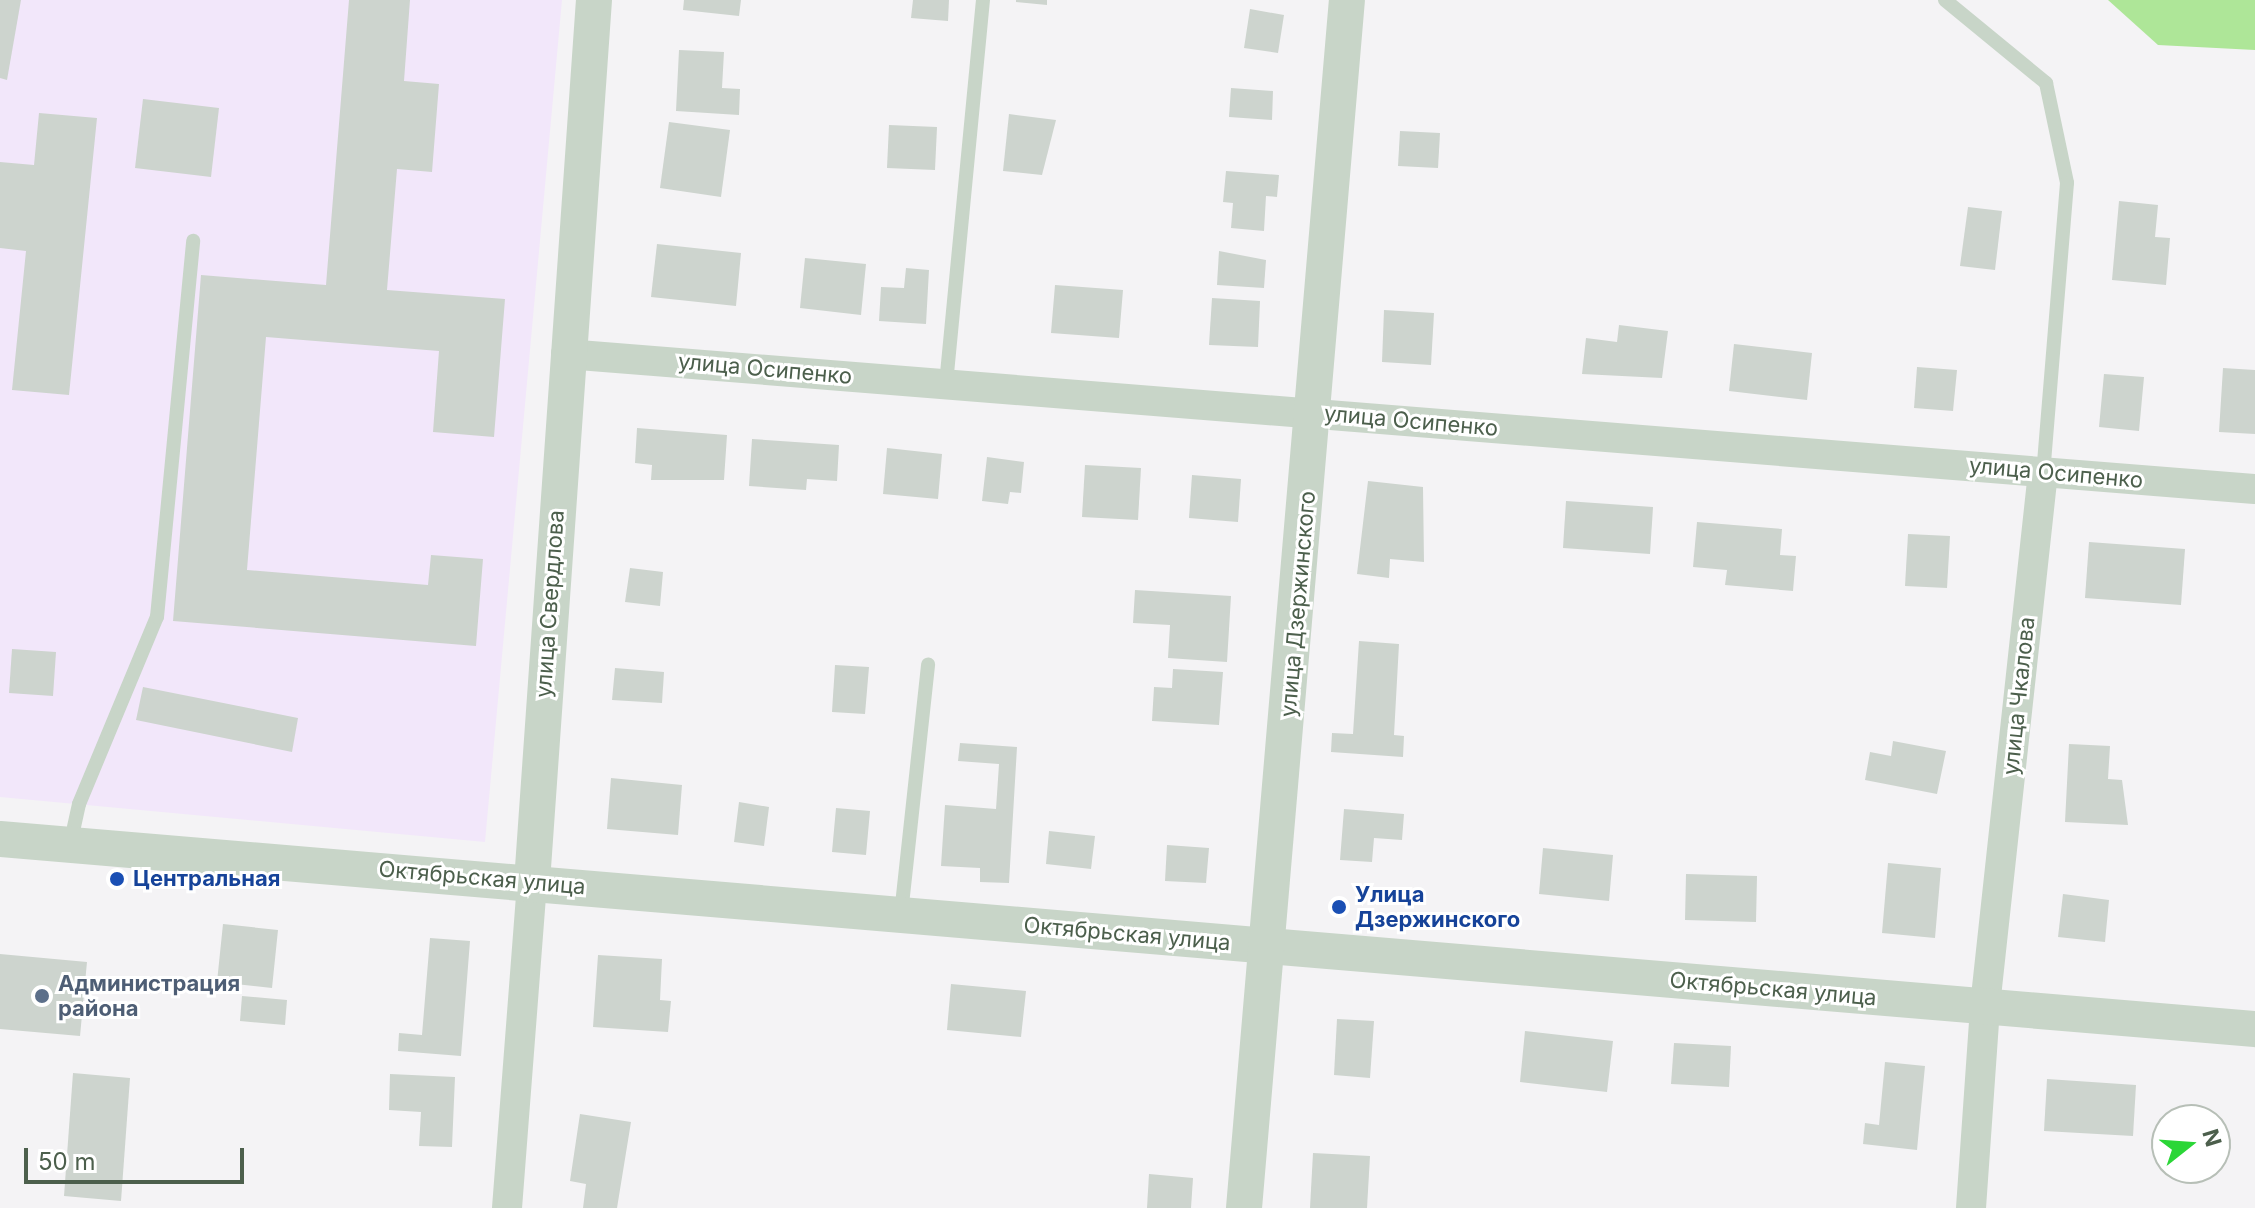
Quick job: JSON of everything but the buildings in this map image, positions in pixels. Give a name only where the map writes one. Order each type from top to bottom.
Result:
[{"type":"street","name":"улица Свердлова","points":[[507,1208],[532,882],[566,354],[594,0]]},
{"type":"street","name":"улица Дзержинского","points":[[1244,1208],[1271,947],[1347,0]]},
{"type":"street","name":"улица Осипенко","points":[[566,354],[2255,489]]},
{"type":"street","name":"улица Чкалова","points":[[1971,1208],[1985,1006],[2043,472]]},
{"type":"street","name":"Октябрьская улица","points":[[0,839],[2255,1029]]},
{"type":"lane","points":[[946,384],[983,0]]},
{"type":"lane","name":"улица Чкалова","points":[[1945,0],[2046,83],[2067,183],[2043,472]]},
{"type":"lane","points":[[70,845],[79,804],[157,617],[193,241]]},
{"type":"lane","points":[[901,914],[928,664]]},
{"type":"shaded area","points":[[0,0],[562,0],[485,842],[0,797]]},
{"type":"shaded area","points":[[2108,0],[2255,0],[2255,50],[2158,45]]},
{"type":"place","name":"Центральная","points":[[117,879]]},
{"type":"place","name":"Улица Дзержинского","points":[[1339,907]]},
{"type":"place","name":"Администрация района","points":[[42,996]]}]
